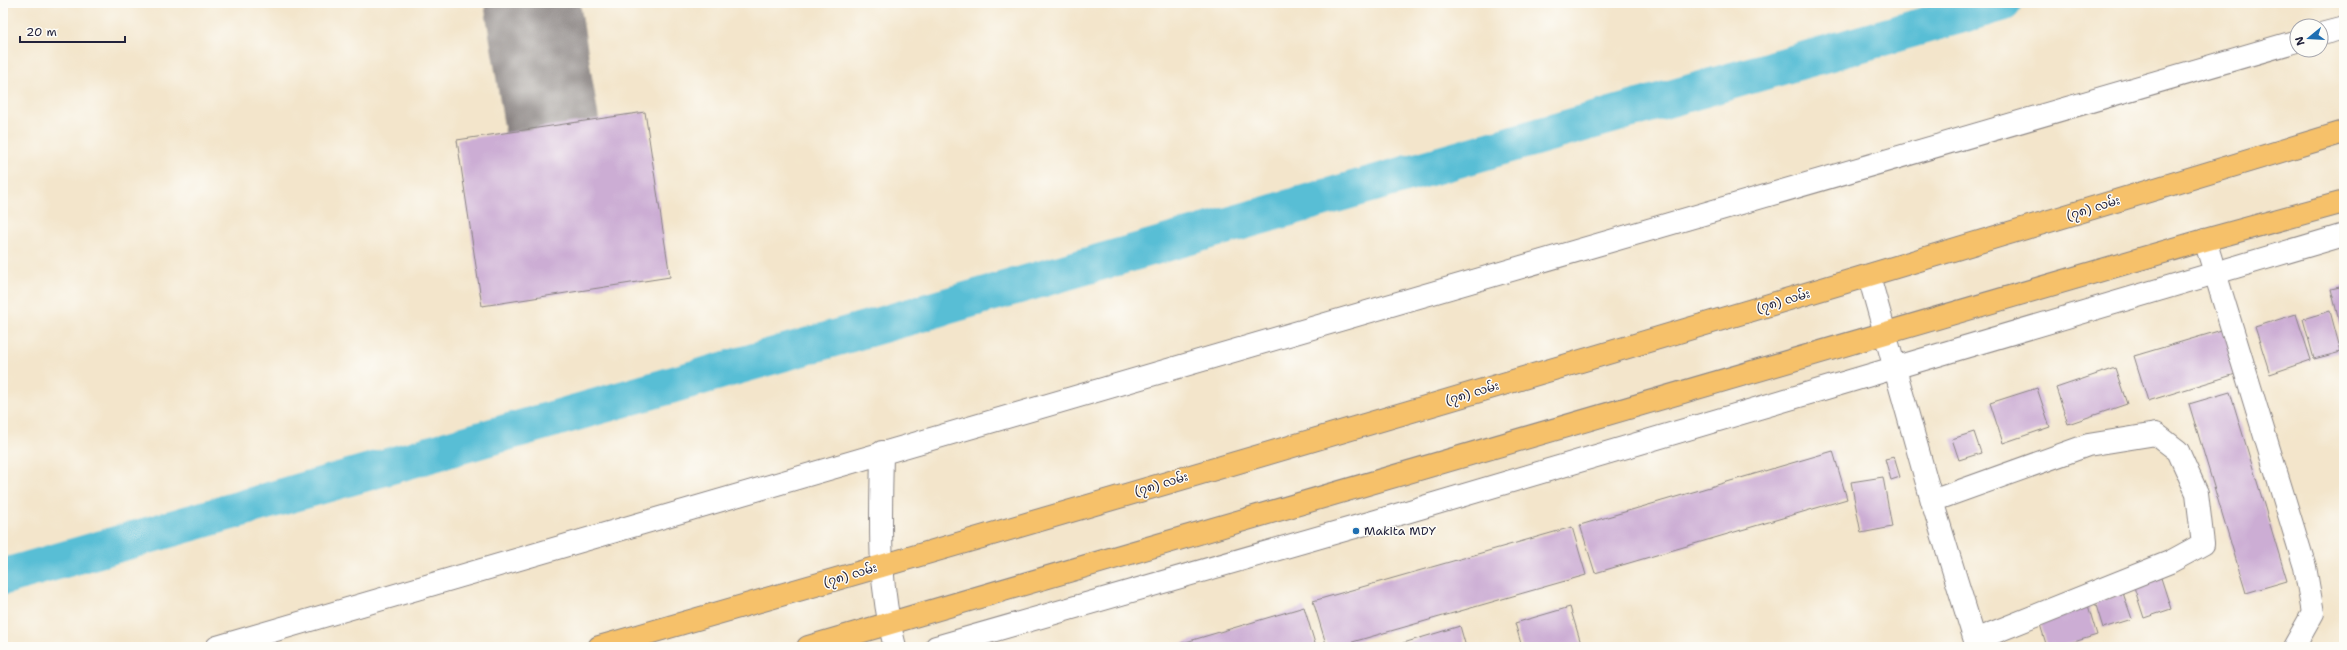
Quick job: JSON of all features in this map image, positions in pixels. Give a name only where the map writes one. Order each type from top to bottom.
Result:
[{"type":"main road","name":"(၇၈) လမ်း","points":[[599,647],[880,567],[1869,276],[2344,132]]},
{"type":"main road","points":[[808,647],[2206,240],[2344,202]]},
{"type":"street","points":[[2329,32],[2344,28]]},
{"type":"street","points":[[217,647],[882,452],[2289,43]]},
{"type":"street","points":[[936,647],[1376,521],[2344,235]]},
{"type":"street","points":[[2206,240],[2305,567],[2313,613],[2294,647]]},
{"type":"street","points":[[1869,276],[1893,367],[1932,501],[1976,643],[2170,562],[2203,544],[2197,493],[2178,451],[2156,434],[2088,445],[1932,501]]},
{"type":"street","points":[[882,452],[880,567],[889,624],[895,647]]},
{"type":"building","points":[[645,112],[670,277],[482,306],[457,140]]},
{"type":"building","points":[[2344,286],[2344,337],[2343,337],[2331,289]]},
{"type":"building","points":[[2330,311],[2341,352],[2314,359],[2303,319]]},
{"type":"building","points":[[2296,314],[2311,360],[2270,374],[2255,327]]},
{"type":"building","points":[[2225,329],[2239,373],[2148,401],[2134,356]]},
{"type":"building","points":[[2115,368],[2127,404],[2068,424],[2056,388]]},
{"type":"building","points":[[2037,388],[2050,427],[2003,443],[1990,403]]},
{"type":"building","points":[[2230,392],[2287,581],[2246,593],[2189,404]]},
{"type":"building","points":[[1974,432],[1981,453],[1959,460],[1952,439]]},
{"type":"building","points":[[1833,451],[1847,499],[1595,573],[1580,525]]},
{"type":"building","points":[[1894,457],[1900,477],[1891,480],[1885,459]]},
{"type":"building","points":[[1883,477],[1892,527],[1861,533],[1851,482]]},
{"type":"building","points":[[1572,527],[1586,575],[1335,647],[1327,647],[1313,601]]},
{"type":"building","points":[[2161,578],[2171,609],[2144,618],[2134,587]]},
{"type":"building","points":[[2123,593],[2132,619],[2103,628],[2095,602]]},
{"type":"building","points":[[2087,602],[2097,635],[2057,647],[2047,647],[2038,618]]},
{"type":"building","points":[[1304,607],[1316,647],[1169,647]]},
{"type":"building","points":[[1570,607],[1582,647],[1522,647],[1515,623]]},
{"type":"building","points":[[1460,626],[1466,647],[1401,647],[1400,644]]},
{"type":"waterway","points":[[3,577],[2003,3]]},
{"type":"taxiway","points":[[532,3],[552,126]]},
{"type":"place","name":"Makita MDY","points":[[1356,531]]}]
